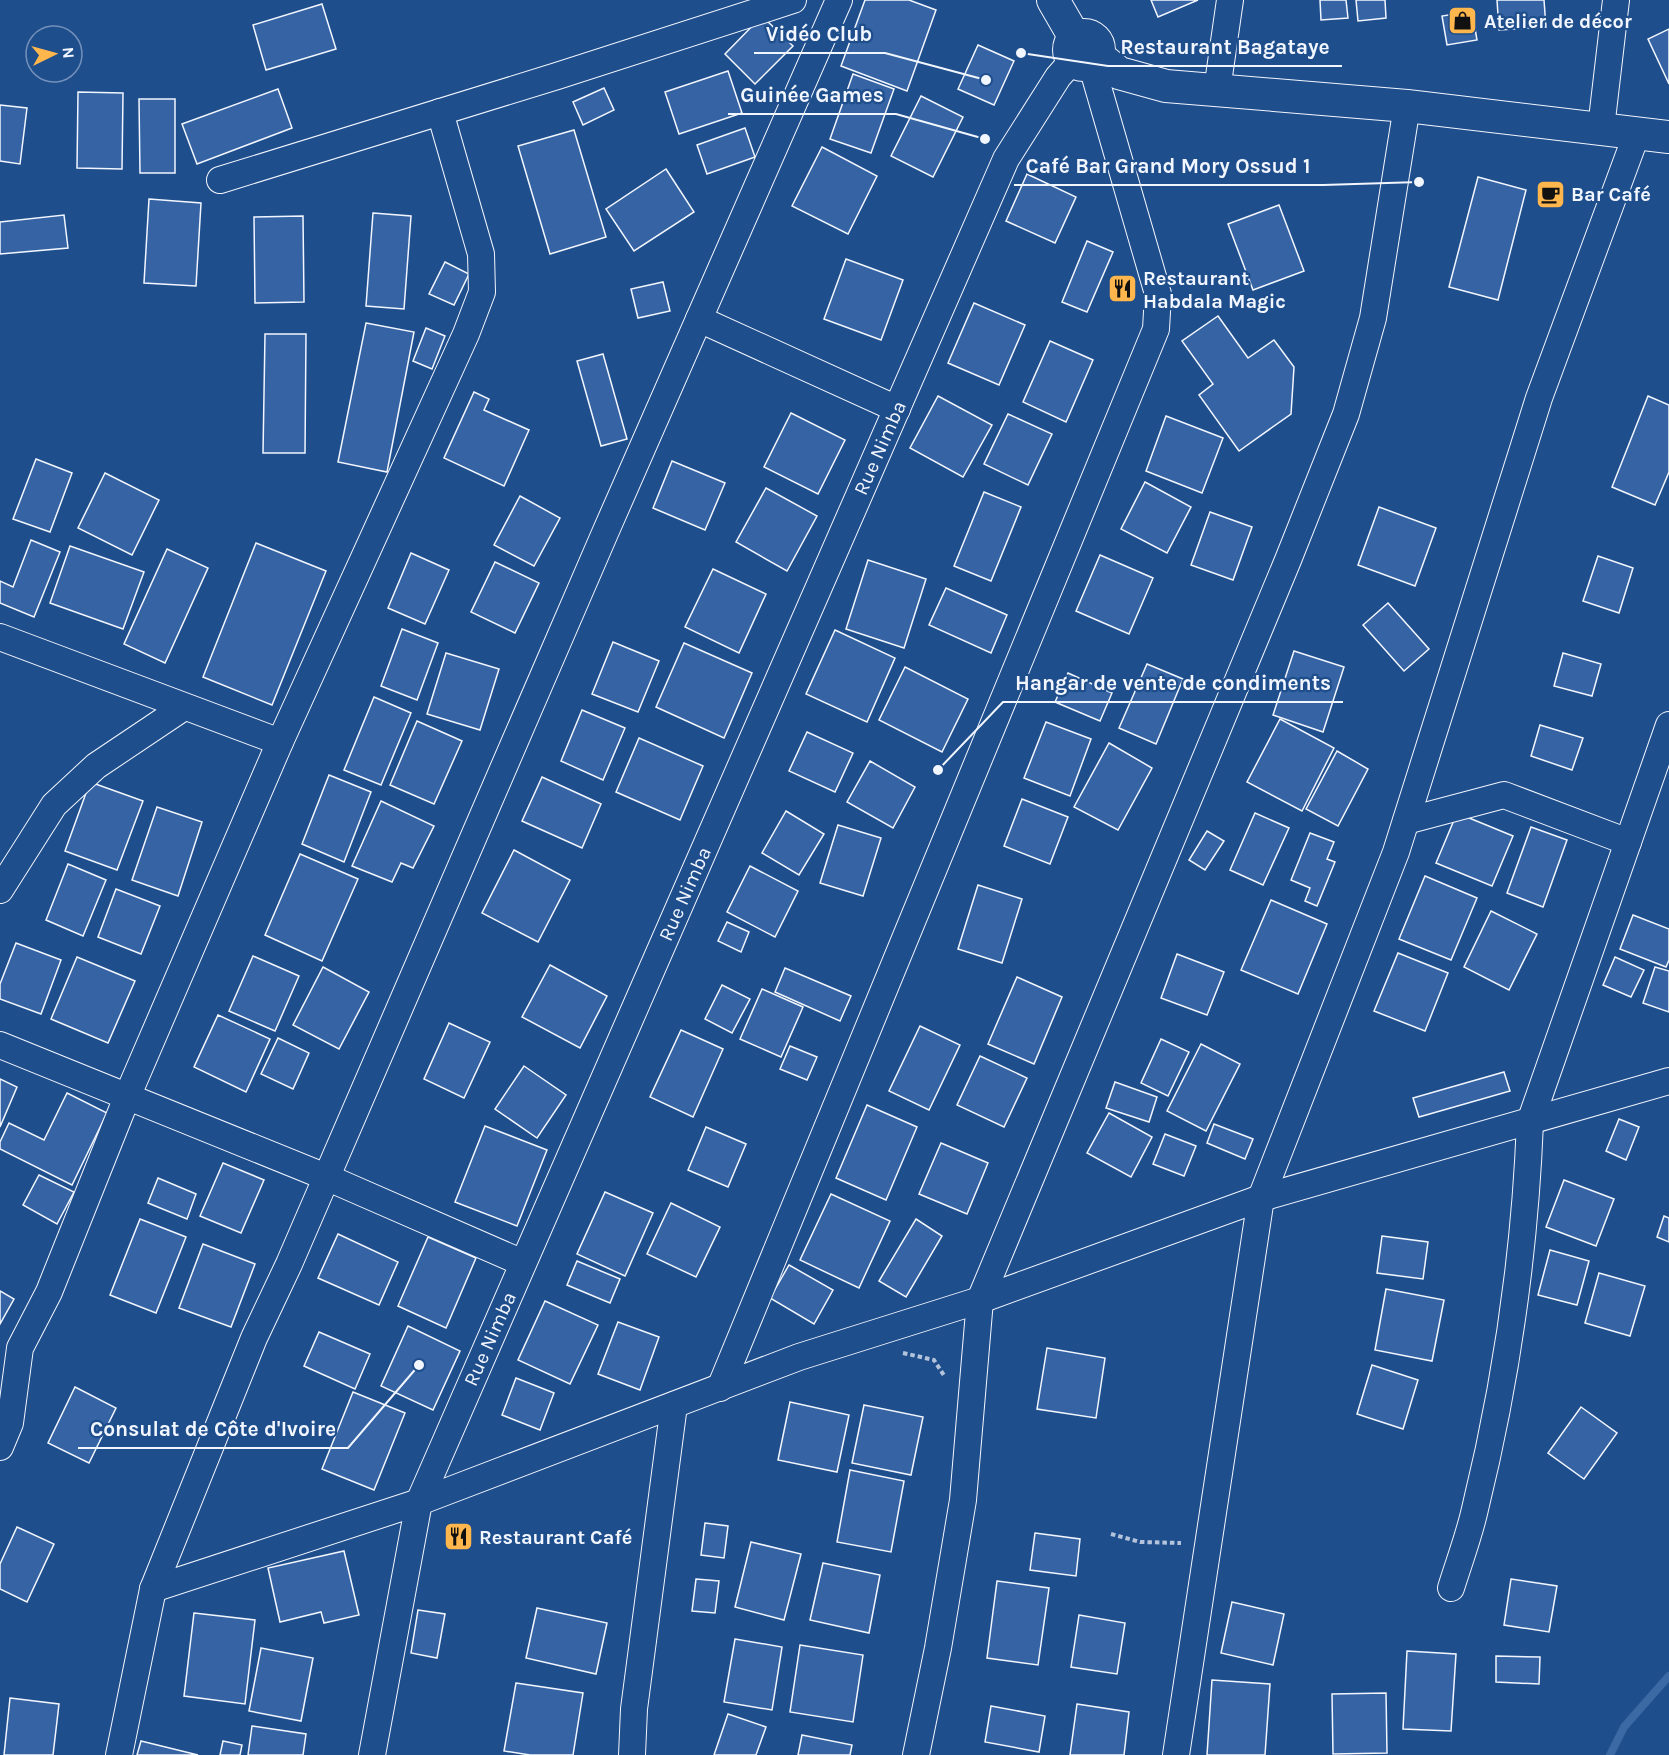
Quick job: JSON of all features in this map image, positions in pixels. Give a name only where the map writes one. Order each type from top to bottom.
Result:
[{"type":"street","points":[[220,180],[793,0]]},
{"type":"street","points":[[119,1755],[153,1589],[254,1338],[326,1178],[839,0]]},
{"type":"street","points":[[720,1388],[1156,329],[1158,294],[1084,55],[1053,0]]},
{"type":"street","points":[[1217,90],[1230,0]]},
{"type":"street","points":[[1601,128],[1616,0]]},
{"type":"street","points":[[1084,55],[1119,73],[1166,86],[1407,106],[1669,137]]},
{"type":"street","name":"Rue Nimba","points":[[372,1755],[419,1502],[1006,159],[1058,77],[1084,55]]},
{"type":"street","points":[[915,1755],[938,1648],[963,1500],[981,1300],[1288,560],[1346,414],[1373,318],[1407,106]]},
{"type":"street","points":[[0,1447],[10,1423],[20,1348],[49,1292],[127,1097],[280,742],[466,334],[482,291],[482,254],[440,112]]},
{"type":"street","points":[[1176,1755],[1261,1198],[1396,852],[1539,398],[1637,133]]},
{"type":"street","points":[[699,319],[897,409]]},
{"type":"street","points":[[0,637],[280,742]]},
{"type":"street","points":[[0,890],[54,805],[96,766],[184,707]]},
{"type":"street","points":[[1451,1588],[1475,1511],[1498,1402],[1516,1289],[1524,1220],[1530,1122],[1669,725]]},
{"type":"street","points":[[1406,821],[1504,795],[1628,842]]},
{"type":"street","points":[[0,1045],[326,1178],[523,1263]]},
{"type":"street","points":[[153,1589],[419,1502],[799,1357],[981,1300],[1261,1198],[1669,1081]]},
{"type":"street","points":[[632,1755],[634,1709],[674,1405]]},
{"type":"path","points":[[900,1353],[934,1360],[954,1391],[971,1402]]},
{"type":"path","points":[[1111,1534],[1140,1542],[1209,1545]]},
{"type":"building","points":[[865,0],[909,0],[936,10],[907,91],[841,66]]},
{"type":"building","points":[[1151,0],[1198,0],[1158,17]]},
{"type":"building","points":[[1320,0],[1346,0],[1348,18],[1321,20]]},
{"type":"building","points":[[1356,0],[1385,0],[1386,18],[1358,21]]},
{"type":"building","points":[[1497,0],[1544,0],[1546,27],[1499,30]]},
{"type":"building","points":[[322,4],[336,49],[266,70],[253,25]]},
{"type":"building","points":[[1472,11],[1477,40],[1447,45],[1442,16]]},
{"type":"building","points":[[762,16],[793,46],[755,84],[725,54]]},
{"type":"building","points":[[1669,29],[1669,84],[1648,39]]},
{"type":"building","points":[[978,45],[1014,61],[994,105],[958,89]]},
{"type":"building","points":[[728,71],[742,113],[679,134],[665,92]]},
{"type":"building","points":[[853,74],[894,89],[871,153],[830,139]]},
{"type":"building","points":[[604,88],[614,110],[583,125],[573,102]]},
{"type":"building","points":[[278,89],[292,128],[197,164],[182,124]]},
{"type":"building","points":[[78,92],[123,93],[122,169],[77,168]]},
{"type":"building","points":[[921,96],[963,117],[933,177],[891,156]]},
{"type":"building","points":[[139,99],[175,99],[175,173],[140,173]]},
{"type":"building","points":[[0,105],[27,108],[20,164],[0,161]]},
{"type":"building","points":[[745,128],[755,157],[707,174],[697,145]]},
{"type":"building","points":[[574,130],[606,237],[550,254],[518,146]]},
{"type":"building","points":[[822,147],[877,176],[848,234],[792,206]]},
{"type":"building","points":[[666,169],[694,212],[634,251],[606,209]]},
{"type":"building","points":[[1027,174],[1076,197],[1055,243],[1006,221]]},
{"type":"building","points":[[1478,177],[1526,190],[1498,300],[1449,287]]},
{"type":"building","points":[[149,199],[201,203],[196,286],[144,283]]},
{"type":"building","points":[[1279,205],[1304,271],[1253,290],[1228,224]]},
{"type":"building","points":[[373,213],[411,216],[404,309],[366,306]]},
{"type":"building","points":[[64,215],[68,248],[0,254],[0,222]]},
{"type":"building","points":[[303,216],[304,302],[255,303],[254,217]]},
{"type":"building","points":[[1087,241],[1113,252],[1087,312],[1062,302]]},
{"type":"building","points":[[846,259],[903,280],[881,340],[824,319]]},
{"type":"building","points":[[445,262],[469,274],[454,305],[429,294]]},
{"type":"building","points":[[663,282],[670,311],[638,318],[631,289]]},
{"type":"building","points":[[974,303],[1025,325],[999,385],[948,363]]},
{"type":"building","points":[[1218,316],[1248,358],[1274,340],[1294,367],[1291,414],[1239,451],[1199,395],[1213,384],[1182,341]]},
{"type":"building","points":[[366,323],[414,332],[387,472],[338,462]]},
{"type":"building","points":[[426,328],[445,336],[432,369],[413,361]]},
{"type":"building","points":[[265,334],[306,334],[305,453],[263,453]]},
{"type":"building","points":[[1050,341],[1093,360],[1066,422],[1023,402]]},
{"type":"building","points":[[603,354],[627,439],[601,446],[577,361]]},
{"type":"building","points":[[474,392],[489,399],[484,410],[529,430],[504,486],[444,458]]},
{"type":"building","points":[[938,396],[992,425],[963,477],[910,448]]},
{"type":"building","points":[[1648,396],[1669,405],[1669,472],[1655,505],[1612,487]]},
{"type":"building","points":[[791,413],[845,440],[818,494],[764,467]]},
{"type":"building","points":[[1008,414],[1052,434],[1028,485],[984,464]]},
{"type":"building","points":[[1166,416],[1223,438],[1202,493],[1146,471]]},
{"type":"building","points":[[36,459],[72,473],[50,532],[13,519]]},
{"type":"building","points":[[672,461],[725,483],[705,530],[653,508]]},
{"type":"building","points":[[105,473],[159,500],[132,555],[78,528]]},
{"type":"building","points":[[1145,482],[1191,507],[1167,553],[1121,529]]},
{"type":"building","points":[[766,488],[817,516],[787,571],[736,542]]},
{"type":"building","points":[[984,492],[1021,507],[991,581],[954,566]]},
{"type":"building","points":[[520,496],[560,518],[534,566],[494,545]]},
{"type":"building","points":[[1379,507],[1436,528],[1415,586],[1358,565]]},
{"type":"building","points":[[1210,512],[1252,527],[1233,580],[1191,565]]},
{"type":"building","points":[[31,540],[60,552],[34,617],[0,603],[0,581],[13,587]]},
{"type":"building","points":[[256,543],[326,571],[272,705],[203,677]]},
{"type":"building","points":[[70,546],[144,572],[123,629],[50,603]]},
{"type":"building","points":[[167,549],[208,568],[165,663],[124,644]]},
{"type":"building","points":[[411,553],[449,570],[425,624],[388,608]]},
{"type":"building","points":[[1100,555],[1153,578],[1129,634],[1076,611]]},
{"type":"building","points":[[1598,556],[1633,568],[1619,613],[1583,601]]},
{"type":"building","points":[[868,560],[926,579],[904,648],[846,629]]},
{"type":"building","points":[[495,562],[539,583],[515,633],[471,612]]},
{"type":"building","points":[[713,569],[766,594],[739,653],[685,627]]},
{"type":"building","points":[[946,588],[1007,615],[991,653],[929,625]]},
{"type":"building","points":[[1388,603],[1429,649],[1404,671],[1363,625]]},
{"type":"building","points":[[402,629],[438,643],[417,700],[381,686]]},
{"type":"building","points":[[835,630],[895,658],[867,722],[806,694]]},
{"type":"building","points":[[613,642],[659,661],[638,712],[592,694]]},
{"type":"building","points":[[684,643],[752,673],[724,738],[656,707]]},
{"type":"building","points":[[1294,651],[1344,667],[1323,732],[1273,715]]},
{"type":"building","points":[[446,653],[499,669],[480,730],[427,714]]},
{"type":"building","points":[[1563,653],[1601,664],[1592,696],[1554,686]]},
{"type":"building","points":[[1147,664],[1183,679],[1156,744],[1119,728]]},
{"type":"building","points":[[905,667],[968,699],[942,752],[879,720]]},
{"type":"building","points":[[1068,673],[1112,693],[1100,721],[1055,702]]},
{"type":"building","points":[[374,697],[411,713],[381,785],[344,770]]},
{"type":"building","points":[[582,710],[625,728],[603,780],[561,761]]},
{"type":"building","points":[[1280,719],[1334,748],[1302,811],[1247,782]]},
{"type":"building","points":[[417,721],[462,741],[434,804],[390,785]]},
{"type":"building","points":[[1046,722],[1091,739],[1070,796],[1024,778]]},
{"type":"building","points":[[1540,725],[1583,738],[1572,770],[1531,756]]},
{"type":"building","points":[[807,732],[853,753],[835,792],[789,771]]},
{"type":"building","points":[[639,738],[703,766],[680,820],[616,792]]},
{"type":"building","points":[[1109,743],[1152,768],[1118,830],[1074,807]]},
{"type":"building","points":[[1337,751],[1368,769],[1338,826],[1306,809]]},
{"type":"building","points":[[870,761],[915,787],[893,828],[847,802]]},
{"type":"building","points":[[329,775],[371,792],[344,862],[302,844]]},
{"type":"building","points":[[542,777],[601,804],[582,848],[522,821]]},
{"type":"building","points":[[90,782],[143,801],[117,870],[65,851]]},
{"type":"building","points":[[1022,799],[1068,817],[1050,864],[1004,846]]},
{"type":"building","points":[[381,801],[434,826],[413,868],[401,863],[392,882],[352,866]]},
{"type":"building","points":[[157,807],[202,822],[178,896],[132,880]]},
{"type":"building","points":[[786,811],[824,834],[799,875],[762,853]]},
{"type":"building","points":[[1255,813],[1289,828],[1263,885],[1230,870]]},
{"type":"building","points":[[1457,813],[1513,836],[1492,886],[1436,863]]},
{"type":"building","points":[[838,825],[881,838],[863,896],[820,883]]},
{"type":"building","points":[[1531,827],[1567,840],[1543,907],[1507,893]]},
{"type":"building","points":[[1207,831],[1224,841],[1205,870],[1189,860]]},
{"type":"building","points":[[1310,833],[1334,842],[1327,859],[1335,862],[1317,906],[1305,901],[1310,888],[1291,880]]},
{"type":"building","points":[[514,850],[570,880],[538,942],[482,913]]},
{"type":"building","points":[[300,854],[358,879],[322,961],[265,935]]},
{"type":"building","points":[[68,864],[106,880],[83,936],[46,920]]},
{"type":"building","points":[[750,866],[798,891],[775,937],[727,912]]},
{"type":"building","points":[[1425,876],[1477,898],[1451,960],[1399,939]]},
{"type":"building","points":[[978,885],[1022,899],[1002,963],[958,949]]},
{"type":"building","points":[[116,889],[160,906],[141,954],[98,937]]},
{"type":"building","points":[[1271,900],[1327,924],[1298,994],[1241,970]]},
{"type":"building","points":[[1491,911],[1537,934],[1509,990],[1464,967]]},
{"type":"building","points":[[1633,915],[1669,929],[1669,960],[1666,967],[1620,949]]},
{"type":"building","points":[[727,922],[749,932],[741,952],[718,941]]},
{"type":"building","points":[[16,943],[61,960],[41,1014],[0,999],[0,984]]},
{"type":"building","points":[[1398,953],[1448,973],[1425,1031],[1374,1011]]},
{"type":"building","points":[[1177,954],[1224,972],[1207,1015],[1161,998]]},
{"type":"building","points":[[253,956],[299,976],[275,1031],[229,1011]]},
{"type":"building","points":[[77,957],[135,981],[108,1043],[51,1019]]},
{"type":"building","points":[[1615,957],[1644,970],[1631,997],[1603,985]]},
{"type":"building","points":[[550,965],[607,996],[580,1048],[522,1017]]},
{"type":"building","points":[[323,967],[369,992],[339,1049],[293,1025]]},
{"type":"building","points":[[1655,967],[1669,971],[1669,1012],[1643,1003]]},
{"type":"building","points":[[785,968],[851,996],[840,1021],[775,992]]},
{"type":"building","points":[[1017,977],[1062,997],[1034,1064],[988,1044]]},
{"type":"building","points":[[722,985],[750,999],[732,1033],[705,1019]]},
{"type":"building","points":[[762,989],[803,1007],[781,1057],[740,1039]]},
{"type":"building","points":[[218,1015],[270,1039],[246,1092],[194,1067]]},
{"type":"building","points":[[449,1023],[490,1042],[464,1098],[424,1079]]},
{"type":"building","points":[[920,1026],[960,1045],[929,1110],[889,1091]]},
{"type":"building","points":[[681,1030],[723,1049],[693,1117],[650,1097]]},
{"type":"building","points":[[278,1038],[309,1053],[293,1089],[261,1074]]},
{"type":"building","points":[[1161,1039],[1189,1052],[1168,1096],[1141,1083]]},
{"type":"building","points":[[1201,1044],[1240,1064],[1206,1131],[1167,1111]]},
{"type":"building","points":[[790,1046],[817,1057],[807,1080],[780,1069]]},
{"type":"building","points":[[980,1056],[1027,1078],[1004,1127],[957,1105]]},
{"type":"building","points":[[524,1066],[566,1095],[537,1138],[495,1109]]},
{"type":"building","points":[[1504,1072],[1510,1091],[1419,1117],[1413,1098]]},
{"type":"building","points":[[0,1079],[17,1087],[0,1127]]},
{"type":"building","points":[[1115,1082],[1157,1097],[1149,1122],[1106,1108]]},
{"type":"building","points":[[67,1093],[107,1113],[72,1185],[0,1149],[0,1142],[9,1123],[44,1140]]},
{"type":"building","points":[[867,1105],[917,1127],[886,1200],[836,1178]]},
{"type":"building","points":[[1109,1113],[1152,1137],[1131,1177],[1087,1153]]},
{"type":"building","points":[[1619,1119],[1639,1127],[1626,1160],[1606,1151]]},
{"type":"building","points":[[1214,1124],[1253,1139],[1245,1159],[1207,1143]]},
{"type":"building","points":[[485,1126],[547,1150],[517,1226],[455,1202]]},
{"type":"building","points":[[706,1127],[746,1144],[728,1187],[688,1170]]},
{"type":"building","points":[[1165,1134],[1196,1146],[1184,1176],[1153,1164]]},
{"type":"building","points":[[941,1143],[988,1163],[967,1214],[919,1194]]},
{"type":"building","points":[[223,1163],[264,1180],[241,1233],[200,1216]]},
{"type":"building","points":[[39,1175],[74,1192],[57,1224],[23,1205]]},
{"type":"building","points":[[158,1178],[196,1194],[187,1219],[148,1203]]},
{"type":"building","points":[[1564,1180],[1614,1199],[1596,1246],[1546,1227]]},
{"type":"building","points":[[605,1192],[653,1213],[625,1276],[577,1254]]},
{"type":"building","points":[[831,1194],[890,1221],[859,1288],[800,1260]]},
{"type":"building","points":[[671,1203],[720,1227],[696,1277],[647,1254]]},
{"type":"building","points":[[1664,1216],[1669,1218],[1669,1242],[1657,1237]]},
{"type":"building","points":[[140,1219],[186,1237],[156,1313],[110,1295]]},
{"type":"building","points":[[916,1219],[942,1236],[906,1297],[879,1281]]},
{"type":"building","points":[[338,1234],[398,1262],[379,1305],[318,1278]]},
{"type":"building","points":[[1382,1236],[1428,1242],[1423,1279],[1377,1273]]},
{"type":"building","points":[[428,1237],[476,1258],[446,1328],[398,1306]]},
{"type":"building","points":[[203,1244],[255,1264],[231,1327],[179,1308]]},
{"type":"building","points":[[1550,1250],[1589,1261],[1577,1305],[1538,1295]]},
{"type":"building","points":[[577,1261],[620,1279],[610,1303],[567,1285]]},
{"type":"building","points":[[789,1265],[833,1290],[814,1324],[770,1298]]},
{"type":"building","points":[[1599,1273],[1645,1286],[1630,1336],[1585,1323]]},
{"type":"building","points":[[1386,1289],[1444,1300],[1432,1361],[1375,1350]]},
{"type":"building","points":[[0,1291],[14,1299],[0,1324]]},
{"type":"building","points":[[545,1301],[598,1325],[570,1384],[518,1360]]},
{"type":"building","points":[[618,1322],[659,1337],[640,1390],[598,1374]]},
{"type":"building","points":[[408,1326],[460,1351],[433,1410],[381,1386]]},
{"type":"building","points":[[319,1332],[370,1354],[355,1389],[304,1366]]},
{"type":"building","points":[[1047,1348],[1105,1358],[1096,1418],[1037,1409]]},
{"type":"building","points":[[1372,1365],[1418,1380],[1403,1429],[1357,1414]]},
{"type":"building","points":[[516,1378],[554,1393],[540,1430],[502,1415]]},
{"type":"building","points":[[75,1387],[116,1408],[89,1463],[48,1443]]},
{"type":"building","points":[[353,1392],[405,1413],[374,1490],[322,1469]]},
{"type":"building","points":[[790,1402],[849,1415],[837,1472],[778,1460]]},
{"type":"building","points":[[864,1405],[923,1417],[911,1475],[852,1463]]},
{"type":"building","points":[[1581,1407],[1617,1433],[1584,1479],[1548,1453]]},
{"type":"building","points":[[850,1470],[904,1481],[891,1552],[837,1542]]},
{"type":"building","points":[[705,1523],[728,1526],[724,1558],[701,1555]]},
{"type":"building","points":[[17,1527],[54,1544],[27,1602],[0,1589],[0,1564]]},
{"type":"building","points":[[1035,1533],[1080,1539],[1076,1576],[1030,1570]]},
{"type":"building","points":[[751,1542],[801,1554],[784,1620],[735,1607]]},
{"type":"building","points":[[344,1551],[359,1615],[324,1623],[321,1612],[280,1622],[268,1568]]},
{"type":"building","points":[[823,1563],[880,1575],[869,1633],[810,1620]]},
{"type":"building","points":[[696,1579],[719,1581],[715,1613],[692,1611]]},
{"type":"building","points":[[1511,1579],[1557,1586],[1549,1632],[1504,1625]]},
{"type":"building","points":[[997,1581],[1049,1588],[1038,1665],[987,1658]]},
{"type":"building","points":[[1232,1602],[1284,1614],[1273,1665],[1221,1653]]},
{"type":"building","points":[[537,1608],[607,1623],[596,1674],[526,1658]]},
{"type":"building","points":[[418,1610],[445,1614],[437,1658],[411,1653]]},
{"type":"building","points":[[194,1613],[255,1620],[245,1704],[184,1696]]},
{"type":"building","points":[[1079,1615],[1125,1623],[1117,1674],[1071,1667]]},
{"type":"building","points":[[735,1639],[782,1647],[772,1710],[724,1702]]},
{"type":"building","points":[[800,1645],[863,1655],[853,1722],[790,1712]]},
{"type":"building","points":[[261,1648],[313,1658],[301,1721],[249,1711]]},
{"type":"building","points":[[1407,1651],[1456,1654],[1451,1731],[1403,1729]]},
{"type":"building","points":[[1496,1656],[1540,1657],[1539,1684],[1496,1682]]},
{"type":"building","points":[[1212,1680],[1270,1684],[1265,1755],[1207,1755]]},
{"type":"building","points":[[516,1683],[583,1693],[573,1755],[530,1755],[504,1751]]},
{"type":"building","points":[[1386,1693],[1387,1753],[1333,1754],[1332,1694]]},
{"type":"building","points":[[10,1698],[59,1704],[53,1755],[4,1755]]},
{"type":"building","points":[[1077,1704],[1129,1712],[1124,1755],[1070,1755]]},
{"type":"building","points":[[991,1706],[1045,1716],[1039,1752],[985,1742]]},
{"type":"building","points":[[728,1714],[766,1727],[756,1755],[714,1755]]},
{"type":"building","points":[[252,1726],[306,1734],[303,1755],[248,1755]]},
{"type":"building","points":[[802,1735],[852,1745],[850,1755],[798,1755]]},
{"type":"building","points":[[141,1741],[198,1755],[137,1755]]},
{"type":"building","points":[[223,1741],[242,1745],[240,1755],[220,1755]]},
{"type":"waterway","points":[[1610,1755],[1624,1727],[1669,1676]]},
{"type":"place","name":"Atelier de décor","points":[[1463,21]]},
{"type":"place","name":"Restaurant Bagataye","points":[[1021,53]]},
{"type":"place","name":"Vidéo Club","points":[[986,80]]},
{"type":"place","name":"Guinée Games","points":[[985,139]]},
{"type":"place","name":"Café Bar Grand Mory Ossud 1","points":[[1419,182]]},
{"type":"place","name":"Bar Café","points":[[1550,194]]},
{"type":"place","name":"Restaurant Habdala Magic","points":[[1122,289]]},
{"type":"place","name":"Hangar de vente de condiments","points":[[938,770]]},
{"type":"place","name":"Consulat de Côte d'Ivoire","points":[[419,1365]]},
{"type":"place","name":"Restaurant Café","points":[[458,1537]]}]
